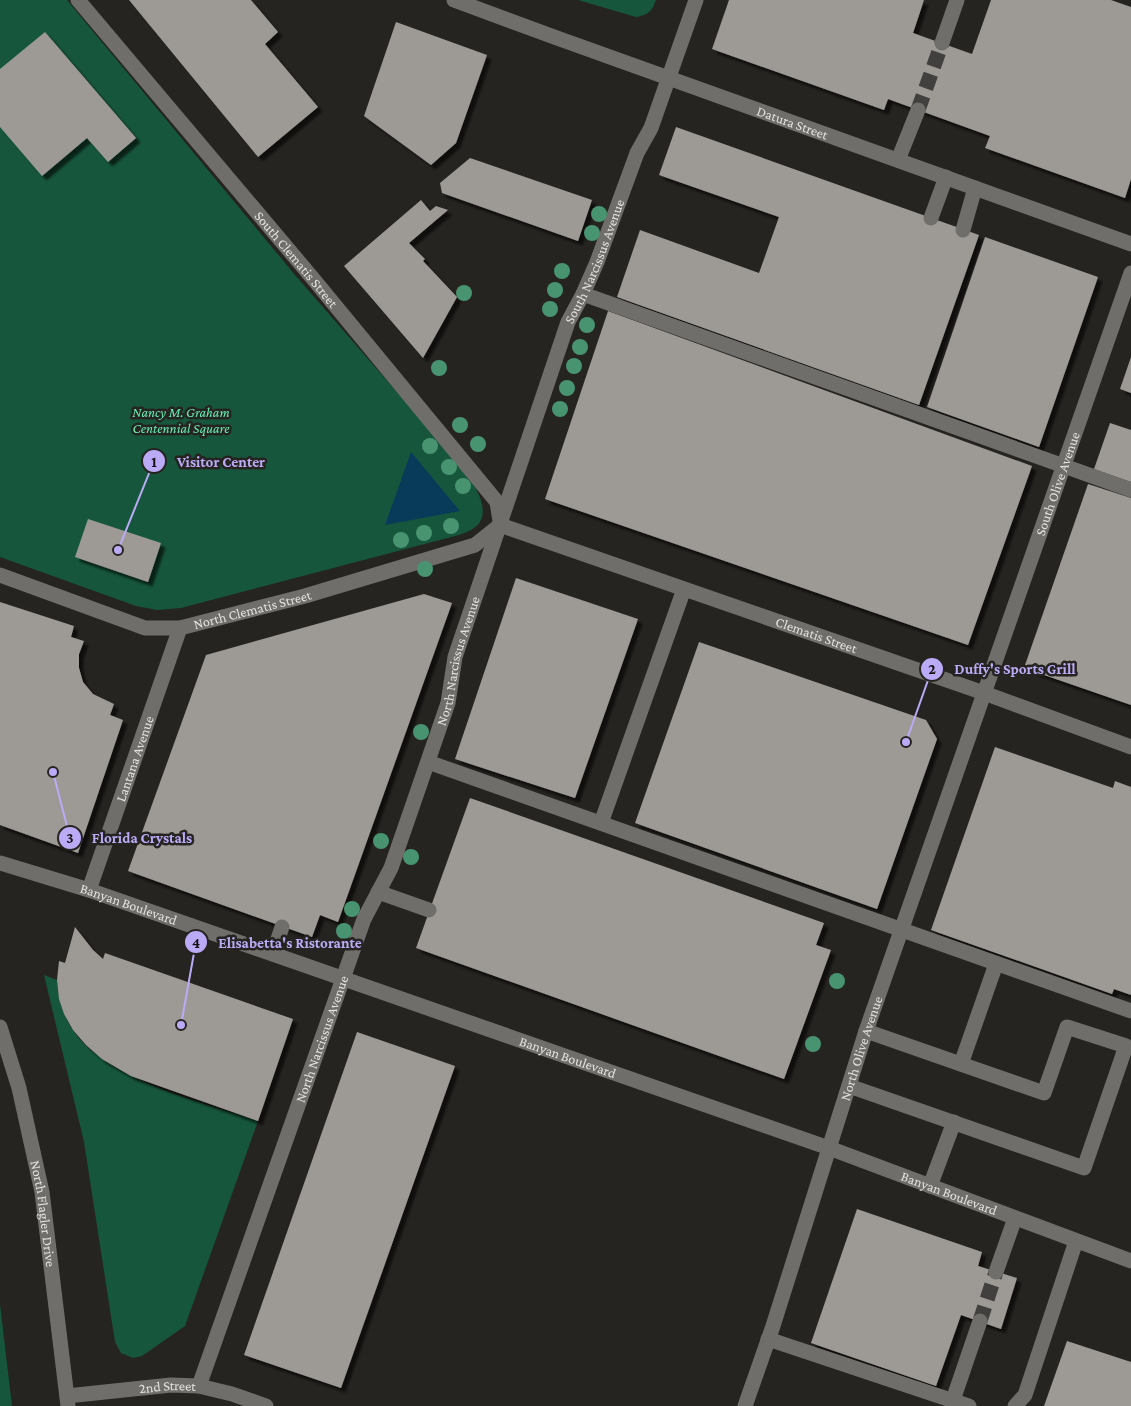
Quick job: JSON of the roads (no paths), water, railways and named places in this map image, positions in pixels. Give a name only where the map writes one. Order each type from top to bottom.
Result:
[{"type":"street","name":"South Clematis Street","points":[[78,0],[315,281],[497,502],[500,525]]},
{"type":"street","name":"Datura Street","points":[[454,0],[1131,244]]},
{"type":"street","name":"South Narcissus Avenue","points":[[500,525],[568,322],[597,262],[637,154],[651,128],[696,0]]},
{"type":"street","points":[[942,43],[957,0]]},
{"type":"street","points":[[898,160],[918,110]]},
{"type":"street","points":[[931,218],[946,177]]},
{"type":"street","points":[[963,230],[975,188]]},
{"type":"street","name":"South Olive Avenue","points":[[984,693],[1131,273]]},
{"type":"street","points":[[583,294],[1131,490]]},
{"type":"street","name":"Clematis Street","points":[[500,525],[1131,746]]},
{"type":"street","name":"North Clematis Street","points":[[0,575],[145,628],[180,628],[305,596],[475,545],[500,525]]},
{"type":"street","name":"North Narcissus Avenue","points":[[199,1386],[364,919],[391,868],[448,703],[455,657],[500,525]]},
{"type":"street","points":[[601,824],[684,589]]},
{"type":"street","name":"Lantana Avenue","points":[[89,890],[180,628]]},
{"type":"street","name":"North Olive Avenue","points":[[745,1406],[866,1032],[984,693]]},
{"type":"street","points":[[428,762],[1131,1011]]},
{"type":"street","name":"Banyan Boulevard","points":[[0,863],[89,890],[829,1148],[1131,1260]]},
{"type":"street","points":[[378,892],[429,910]]},
{"type":"street","points":[[273,954],[282,926]]},
{"type":"street","points":[[961,1064],[996,964]]},
{"type":"street","name":"North Flagler Drive","points":[[0,1027],[19,1088],[42,1192],[68,1401]]},
{"type":"street","points":[[849,1086],[1084,1168],[1126,1046],[1067,1027],[1044,1093],[866,1032]]},
{"type":"street","points":[[930,1186],[954,1122]]},
{"type":"street","points":[[996,1272],[1015,1218]]},
{"type":"street","points":[[1015,1406],[1025,1394],[1076,1241]]},
{"type":"street","points":[[953,1400],[980,1321]]},
{"type":"street","points":[[768,1339],[970,1406]]},
{"type":"street","name":"2nd Street","points":[[68,1401],[171,1385],[199,1386],[232,1394],[266,1406]]},
{"type":"water","points":[[411,452],[460,511],[385,525]]},
{"type":"tunnel","points":[[918,110],[942,43]]},
{"type":"tunnel","points":[[980,1321],[996,1272]]},
{"type":"place","name":"Visitor Center","points":[[118,550]]},
{"type":"place","name":"Duffy's Sports Grill","points":[[906,742]]},
{"type":"place","name":"Florida Crystals","points":[[53,772]]},
{"type":"place","name":"Elisabetta's Ristorante","points":[[181,1025]]},
{"type":"park label","name":"Nancy M. Graham Centennial Square","points":[[181,420]]}]
